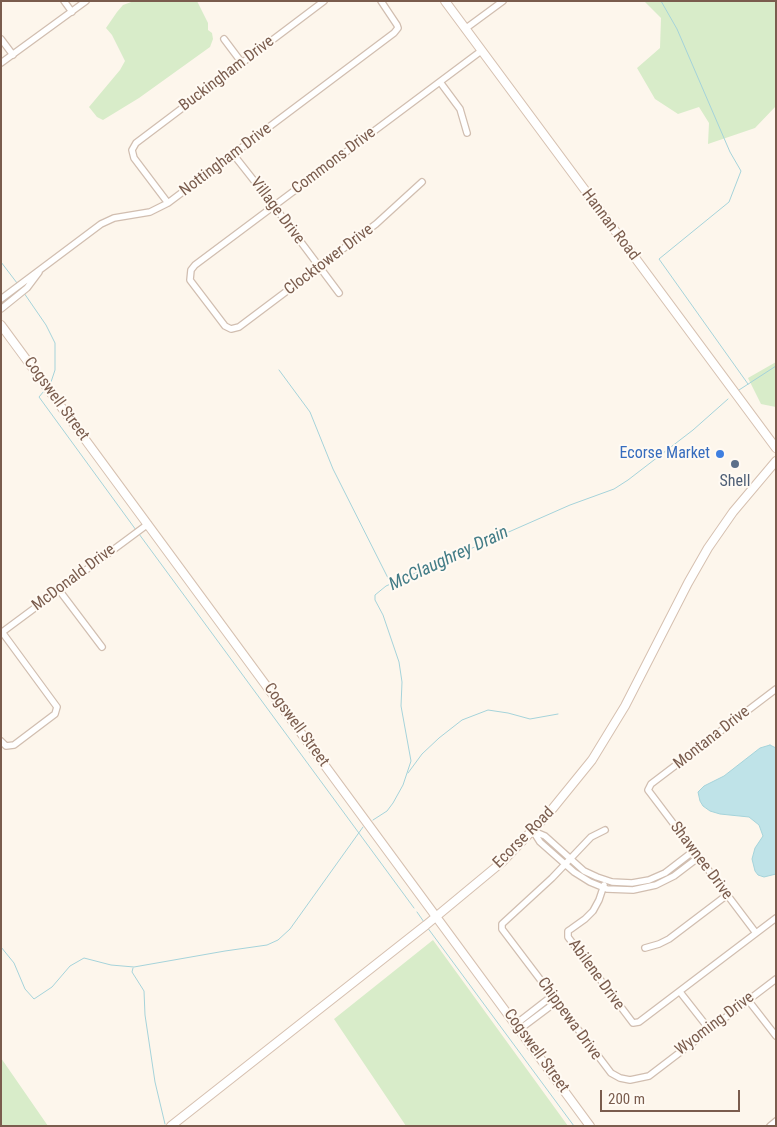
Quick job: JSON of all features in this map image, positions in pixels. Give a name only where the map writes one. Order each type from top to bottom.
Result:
[{"type":"street","points":[[64,1],[72,12]]},
{"type":"street","points":[[1,64],[86,1]]},
{"type":"street","name":"Buckingham Drive","points":[[168,203],[135,160],[132,150],[138,141],[324,1]]},
{"type":"street","name":"Nottingham Drive","points":[[1,299],[107,221],[114,218],[150,212],[168,203],[394,33],[398,28],[396,22],[381,1]]},
{"type":"street","name":"Hannan Road","points":[[445,1],[776,448]]},
{"type":"street","points":[[465,29],[503,1]]},
{"type":"street","points":[[1,39],[13,55]]},
{"type":"street","points":[[224,39],[242,63]]},
{"type":"street","name":"Commons Drive","points":[[231,329],[225,326],[191,282],[190,274],[195,265],[481,51]]},
{"type":"street","points":[[440,82],[460,109],[468,134]]},
{"type":"street","name":"Village Drive","points":[[233,154],[339,293]]},
{"type":"street","name":"Clocktower Drive","points":[[231,329],[242,326],[376,224],[422,182]]},
{"type":"street","name":"Nottingham Drive","points":[[1,309],[27,288],[42,268]]},
{"type":"street","name":"Cogswell Street","points":[[1,325],[590,1126]]},
{"type":"street","name":"Ecorse Road","points":[[171,1126],[436,916],[502,862],[533,831],[567,793],[600,748],[625,706],[708,548],[733,512],[776,461]]},
{"type":"street","name":"McDonald Drive","points":[[2,632],[148,524]]},
{"type":"street","points":[[59,590],[102,648]]},
{"type":"street","points":[[1,741],[8,746],[14,745],[55,714],[57,707],[2,632]]},
{"type":"street","name":"Montana Drive","points":[[649,787],[776,689]]},
{"type":"street","name":"Shawnee Drive","points":[[649,787],[650,793],[756,933]]},
{"type":"street","points":[[564,864],[591,837],[605,830]]},
{"type":"street","points":[[533,831],[545,836],[584,871],[605,880],[632,883],[649,880],[664,873],[690,853],[696,854],[695,860],[661,883],[633,890],[615,890],[603,888],[582,878],[540,842],[533,831]]},
{"type":"street","name":"Chippewa Drive","points":[[564,864],[531,898],[504,921],[502,929],[611,1073],[620,1078],[630,1080],[643,1078],[656,1070]]},
{"type":"street","name":"Abilene Drive","points":[[605,880],[599,900],[593,911],[571,929],[568,936],[632,1023],[639,1022],[680,992]]},
{"type":"street","points":[[645,948],[669,939],[727,895]]},
{"type":"street","points":[[709,1029],[680,992],[776,918]]},
{"type":"street","name":"Wyoming Drive","points":[[656,1070],[776,978]]},
{"type":"street","points":[[518,1026],[552,996]]},
{"type":"street","points":[[748,1000],[776,1036]]},
{"type":"street","points":[[518,1026],[556,1002]]},
{"type":"street","points":[[770,1126],[776,1121]]},
{"type":"green space","points":[[134,1],[197,1],[208,23],[208,30],[212,33],[213,39],[210,47],[139,98],[103,120],[97,117],[89,107],[120,70],[125,61],[112,35],[106,28],[123,5]]},
{"type":"green space","points":[[644,1],[776,1],[776,106],[755,128],[708,144],[709,123],[699,107],[678,114],[655,99],[637,68],[660,48],[661,18]]},
{"type":"green space","points":[[776,362],[776,407],[761,404],[748,378]]},
{"type":"green space","points":[[433,940],[568,1126],[406,1126],[334,1019]]},
{"type":"green space","points":[[1,1058],[48,1126],[1,1126]]},
{"type":"water","points":[[770,745],[776,748],[776,874],[764,877],[758,875],[755,871],[752,859],[755,848],[763,836],[759,825],[749,817],[710,811],[703,806],[698,792],[704,786],[724,776],[760,748]]},
{"type":"waterway","points":[[661,1],[677,29],[730,152],[741,171],[729,202],[659,259],[748,384]]},
{"type":"waterway","points":[[1,262],[17,283]]},
{"type":"waterway","points":[[24,293],[46,325],[55,343],[55,370],[48,386]]},
{"type":"waterway","name":"McClaughrey Drain","points":[[739,390],[776,366]]},
{"type":"waterway","points":[[279,370],[310,412],[333,469],[391,584]]},
{"type":"waterway","points":[[44,391],[39,397],[136,530]]},
{"type":"waterway","name":"McClaughrey Drain","points":[[373,820],[387,811],[393,803],[403,785],[411,761],[401,706],[402,682],[399,662],[383,615],[375,600],[375,595],[386,586],[570,505],[614,489],[693,430],[728,399]]},
{"type":"waterway","points":[[139,534],[414,908]]},
{"type":"waterway","points":[[408,773],[422,754],[462,720],[488,710],[530,719],[558,714]]},
{"type":"waterway","name":"McClaughrey Drain","points":[[1,947],[14,963],[25,989],[34,999],[52,987],[70,966],[84,958],[111,965],[134,967],[267,945],[278,940],[290,929],[363,827]]},
{"type":"waterway","points":[[417,912],[424,922]]},
{"type":"waterway","points":[[427,927],[574,1126]]},
{"type":"waterway","name":"McClaughrey Drain","points":[[133,968],[132,972],[144,991],[145,1015],[155,1082],[165,1124]]},
{"type":"place","name":"Ecorse Market","points":[[720,454]]},
{"type":"place","name":"Shell","points":[[735,464]]}]
